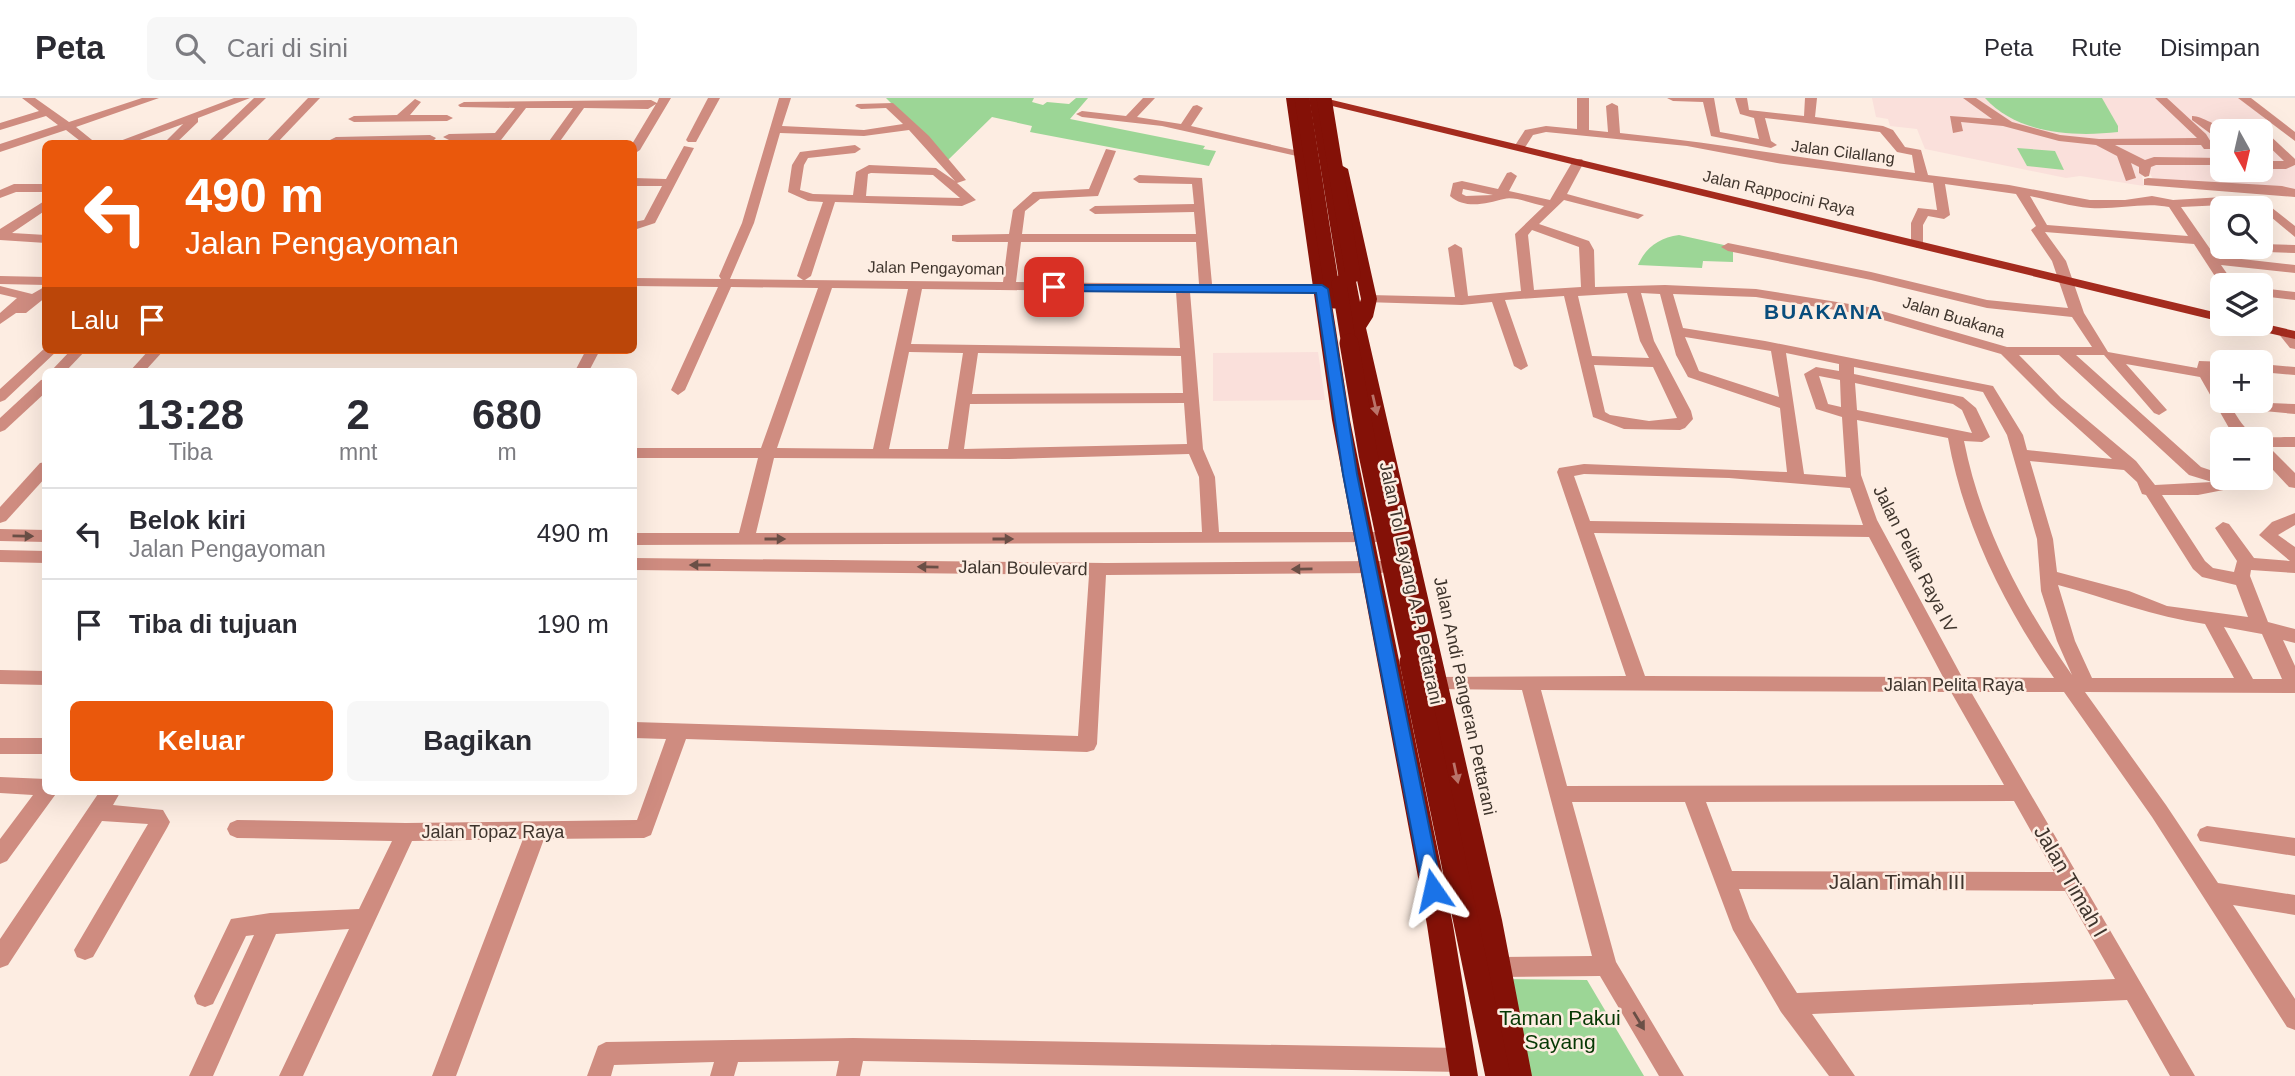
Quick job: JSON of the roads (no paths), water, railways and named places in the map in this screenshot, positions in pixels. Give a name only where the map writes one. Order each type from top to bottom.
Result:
[{"type":"highway","points":[[1293,98],[1327,283],[1341,421],[1440,925],[1462,1068]]},
{"type":"highway","name":"Jalan Tol Layang A.P. Pettarani","points":[[1302,98],[1353,418],[1439,829],[1485,1076]]},
{"type":"highway","points":[[1324,99],[1353,275],[1327,283]]},
{"type":"highway","points":[[1324,99],[1369,299],[1365,317],[1358,327]]},
{"type":"highway","name":"Jalan Andi Pangeran Pettarani","points":[[1324,99],[1321,140],[1358,327],[1489,920],[1518,1076]]},
{"type":"highway","points":[[1301,151],[1317,146],[1321,140]]},
{"type":"highway","points":[[1301,151],[1325,159]]},
{"type":"highway","name":"Jalan Tol Layang A.P. Pettarani","points":[[1327,283],[1368,454],[1498,1076]]},
{"type":"highway","points":[[1440,925],[1450,937],[1468,944],[1484,937],[1489,920]]},
{"type":"highway","points":[[1454,1021],[1457,1004],[1464,995],[1477,992],[1489,995],[1498,1003],[1507,1018]]},
{"type":"main road","name":"Jalan Rappocini Raya","points":[[1324,99],[2210,315]]},
{"type":"main road","points":[[2273,330],[2290,334]]},
{"type":"street","points":[[28,98],[87,140]]},
{"type":"street","points":[[0,148],[150,98]]},
{"type":"street","points":[[128,140],[244,98]]},
{"type":"street","points":[[215,140],[260,98]]},
{"type":"street","points":[[273,140],[314,98]]},
{"type":"street","points":[[637,145],[665,98]]},
{"type":"street","points":[[637,225],[649,223],[714,98]]},
{"type":"street","points":[[678,390],[748,223],[785,98]]},
{"type":"street","points":[[1583,98],[1583,132]]},
{"type":"street","points":[[1673,98],[1703,99]]},
{"type":"street","points":[[1708,98],[1715,134],[1765,142],[1774,148],[1773,158]]},
{"type":"street","points":[[1741,98],[1744,112],[1759,116],[1809,119],[1888,130],[1901,150],[1917,152],[1922,177]]},
{"type":"street","points":[[1809,119],[1811,98]]},
{"type":"street","points":[[1969,98],[2008,124]]},
{"type":"street","points":[[2161,98],[2210,148]]},
{"type":"street","points":[[2171,98],[2190,115],[2210,127]]},
{"type":"street","points":[[2244,98],[2271,119]]},
{"type":"street","points":[[1132,120],[1130,118],[1142,100]]},
{"type":"street","points":[[400,119],[415,102]]},
{"type":"street","points":[[464,105],[500,102],[522,106],[578,104],[651,103],[648,106],[578,104]]},
{"type":"street","points":[[555,140],[578,104]]},
{"type":"street","points":[[861,106],[888,104],[925,138],[961,181]]},
{"type":"street","points":[[449,137],[494,140],[522,106]]},
{"type":"street","points":[[1612,106],[1614,134]]},
{"type":"street","points":[[338,140],[364,107]]},
{"type":"street","points":[[1185,127],[1197,108]]},
{"type":"street","points":[[0,127],[47,112]]},
{"type":"street","points":[[172,140],[202,113]]},
{"type":"street","points":[[1082,114],[1185,127],[1301,151]]},
{"type":"street","points":[[1759,116],[1765,142]]},
{"type":"street","points":[[354,119],[447,118],[428,140]]},
{"type":"street","points":[[1958,131],[1954,118],[2008,124],[2042,135],[2099,142],[2204,141]]},
{"type":"street","points":[[2273,121],[2295,138]]},
{"type":"street","points":[[776,129],[864,133],[910,126]]},
{"type":"street","name":"Jalan Cilallang","points":[[1520,147],[1532,130],[1614,134],[2104,205],[2152,200],[2173,204],[2231,201],[2262,204],[2295,233]]},
{"type":"street","points":[[2099,142],[2145,165],[2165,161],[2210,162]]},
{"type":"street","points":[[2273,143],[2292,160],[2286,165],[2273,165]]},
{"type":"street","points":[[855,149],[815,152],[800,160],[796,194],[830,199],[970,200],[936,172],[869,169],[862,172],[859,199]]},
{"type":"street","points":[[1010,282],[1019,209],[1037,195],[1094,193],[1110,151]]},
{"type":"street","points":[[2123,155],[2130,178]]},
{"type":"street","points":[[1528,293],[1520,239],[1529,225],[1558,201],[1578,162]]},
{"type":"street","points":[[2145,165],[2152,200]]},
{"type":"street","points":[[1511,176],[1501,193],[1638,215]]},
{"type":"street","points":[[1139,179],[1195,180],[1201,208],[1205,283]]},
{"type":"street","points":[[1917,244],[1917,223],[1921,221],[1922,211],[1944,215],[1938,179]]},
{"type":"street","points":[[2148,182],[2272,189],[2295,194]]},
{"type":"street","points":[[637,183],[671,183]]},
{"type":"street","points":[[0,194],[19,187],[42,188]]},
{"type":"street","points":[[2020,191],[2043,228]]},
{"type":"street","points":[[804,276],[830,199]]},
{"type":"street","points":[[2173,204],[2220,273]]},
{"type":"street","points":[[0,235],[42,207]]},
{"type":"street","points":[[1095,210],[1201,208]]},
{"type":"street","points":[[1529,225],[1584,244],[1587,250],[1588,290]]},
{"type":"street","points":[[2159,410],[2108,355],[2077,313],[2059,261],[2037,230],[2043,228],[2210,244]]},
{"type":"street","points":[[0,235],[42,239]]},
{"type":"street","points":[[957,238],[1203,238]]},
{"type":"street","points":[[1728,247],[1902,282],[1987,304],[2077,313]]},
{"type":"street","points":[[1455,248],[1462,301]]},
{"type":"street","points":[[2273,248],[2295,248]]},
{"type":"street","points":[[2212,260],[2295,269]]},
{"type":"street","name":"Jalan Pengayoman","points":[[637,274],[826,285],[1010,282],[1327,283]]},
{"type":"street","name":"Jalan Pengayoman","points":[[637,282],[804,276],[1183,289],[1205,283]]},
{"type":"street","points":[[0,279],[42,281]]},
{"type":"street","points":[[747,539],[768,452],[826,285]]},
{"type":"street","points":[[880,453],[916,285]]},
{"type":"street","points":[[0,289],[42,290]]},
{"type":"street","points":[[0,289],[27,296],[0,320]]},
{"type":"street","points":[[1183,289],[1185,352],[1195,449],[1207,477],[1212,538]]},
{"type":"street","points":[[1570,291],[1598,414],[1608,421],[1672,427],[1683,423],[1683,411],[1644,332],[1633,289]]},
{"type":"street","name":"Jalan Buakana","points":[[1369,299],[1462,301],[1528,293],[1633,289],[1756,293],[1819,301],[1897,318],[2006,351],[2108,355],[2205,374]]},
{"type":"street","points":[[1665,289],[1676,331],[1693,374],[1787,405]]},
{"type":"street","points":[[0,327],[42,293]]},
{"type":"street","points":[[2273,293],[2295,296]]},
{"type":"street","points":[[1497,296],[1521,366]]},
{"type":"street","points":[[1676,331],[1980,386],[1988,390],[2014,430],[2045,540],[2047,576],[2078,685]]},
{"type":"street","points":[[2290,334],[2295,345]]},
{"type":"street","points":[[904,348],[1185,352]]},
{"type":"street","points":[[1778,348],[1796,478]]},
{"type":"street","points":[[955,454],[971,349]]},
{"type":"street","points":[[2006,351],[2085,428],[2143,478],[2148,490],[2174,522],[2194,558],[2204,570],[2244,572],[2295,567]]},
{"type":"street","points":[[2065,353],[2197,472],[2210,476]]},
{"type":"street","points":[[0,397],[47,354]]},
{"type":"street","points":[[61,368],[75,354]]},
{"type":"street","points":[[140,368],[153,354]]},
{"type":"street","points":[[1586,360],[1657,363]]},
{"type":"street","name":"Jalan Pelita Raya IV","points":[[1846,361],[1854,483],[1875,531],[1958,686]]},
{"type":"street","points":[[2210,364],[2204,364],[2205,374],[2210,382]]},
{"type":"street","points":[[2273,369],[2295,371]]},
{"type":"street","points":[[1812,372],[1847,378],[1958,400],[1968,408],[1982,437],[1955,435],[1821,406],[1812,372]]},
{"type":"street","points":[[0,427],[42,387]]},
{"type":"street","points":[[963,398],[1190,398]]},
{"type":"street","points":[[29,399],[42,400]]},
{"type":"street","points":[[2273,407],[2295,409]]},
{"type":"street","points":[[1955,435],[1967,485],[2000,568],[2038,639],[2078,685],[2295,1019]]},
{"type":"street","points":[[2273,442],[2295,442]]},
{"type":"street","points":[[637,453],[955,454],[1195,449]]},
{"type":"street","points":[[2020,454],[2085,463],[2130,465]]},
{"type":"street","points":[[2273,461],[2289,478]]},
{"type":"street","points":[[1638,683],[1565,475],[1573,469],[1796,478],[1854,483]]},
{"type":"street","points":[[0,517],[42,471]]},
{"type":"street","points":[[2148,490],[2210,488]]},
{"type":"street","points":[[2295,519],[2278,526],[2267,535],[2295,556]]},
{"type":"street","points":[[1582,527],[1875,531]]},
{"type":"street","points":[[2223,528],[2244,555],[2244,572],[2266,629],[2295,686]]},
{"type":"street","points":[[0,535],[42,536]]},
{"type":"street","name":"Jalan Boulevard","points":[[637,539],[1405,538]]},
{"type":"street","points":[[0,556],[42,557]]},
{"type":"street","name":"Jalan Boulevard","points":[[637,564],[1098,569],[1412,567]]},
{"type":"street","points":[[637,730],[1087,744],[1098,569]]},
{"type":"street","points":[[2047,576],[2123,596],[2165,612],[2295,636]]},
{"type":"street","points":[[2213,623],[2248,687]]},
{"type":"street","points":[[0,677],[42,678]]},
{"type":"street","name":"Jalan Pelita Raya","points":[[1436,682],[2295,686]]},
{"type":"street","points":[[1529,682],[1606,966],[1672,1076]]},
{"type":"street","name":"Jalan Timah I","points":[[1958,686],[2183,1076]]},
{"type":"street","name":"Jalan Topaz Raya","points":[[237,829],[406,832],[644,830],[680,731]]},
{"type":"street","points":[[0,746],[42,746]]},
{"type":"street","points":[[0,785],[42,789]]},
{"type":"street","points":[[1692,793],[1741,922],[1789,1004],[1843,1076]]},
{"type":"street","points":[[1559,794],[2020,793]]},
{"type":"street","points":[[0,855],[43,795]]},
{"type":"street","points":[[0,958],[8,935],[108,795]]},
{"type":"street","points":[[85,950],[160,822],[156,816],[96,812]]},
{"type":"street","points":[[444,1076],[537,831]]},
{"type":"street","points":[[291,1076],[406,832]]},
{"type":"street","points":[[2207,835],[2295,847]]},
{"type":"street","name":"Jalan Timah III","points":[[1723,880],[2071,881]]},
{"type":"street","points":[[2212,891],[2295,905]]},
{"type":"street","points":[[205,996],[236,929],[243,925],[366,918]]},
{"type":"street","points":[[201,1076],[270,923]]},
{"type":"street","points":[[1499,967],[1606,966]]},
{"type":"street","points":[[1789,1004],[2133,989]]},
{"type":"street","points":[[603,1065],[728,1053],[853,1049],[1462,1068]]},
{"type":"street","points":[[848,1076],[853,1049]]},
{"type":"street","points":[[722,1076],[728,1053]]},
{"type":"district","name":"BUAKANA","points":[[1824,311]]},
{"type":"park label","name":"Taman Pakui Sayang","points":[[1560,1029]]}]
